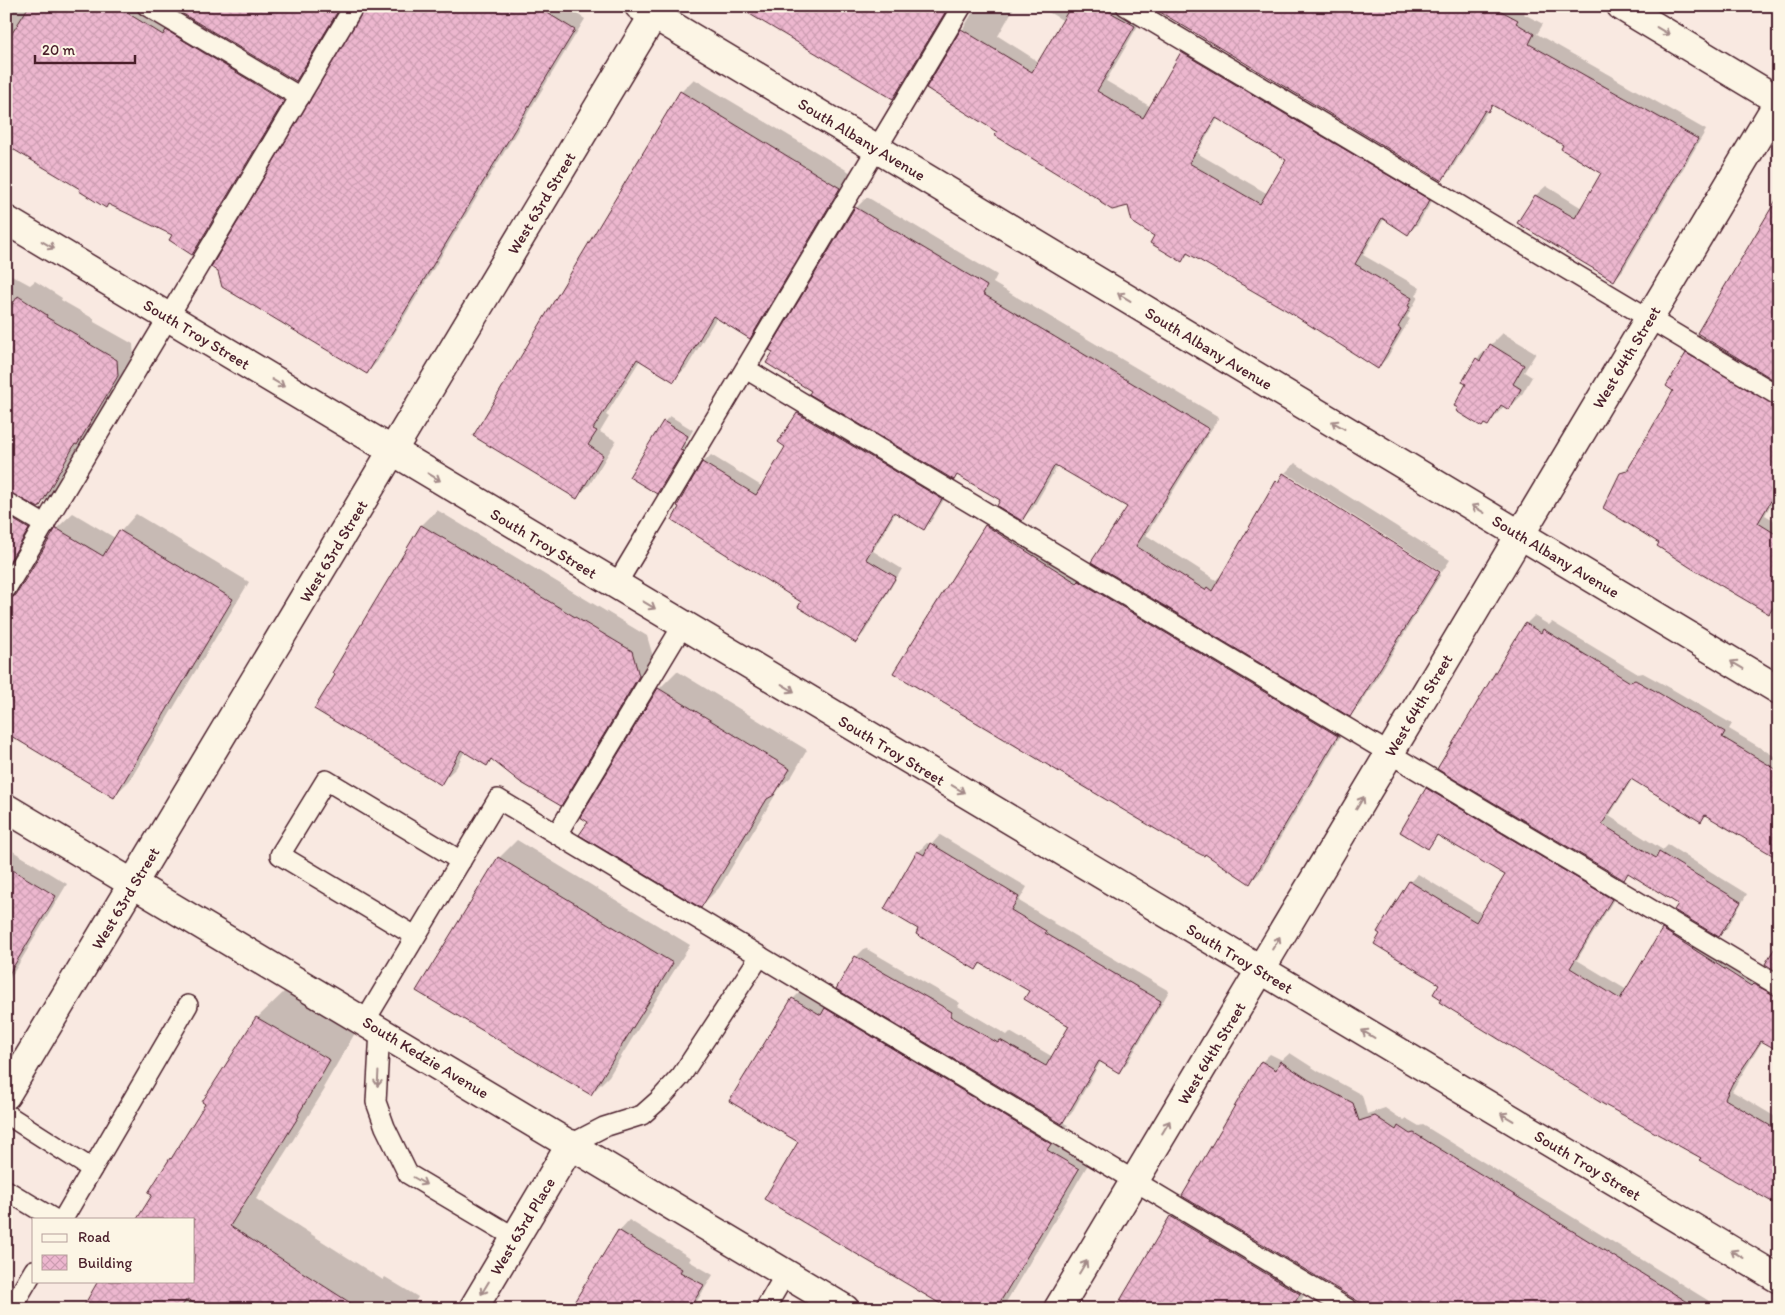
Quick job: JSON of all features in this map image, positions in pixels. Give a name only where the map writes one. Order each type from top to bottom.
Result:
[{"type":"street","points":[[1621,6],[1779,101]]},
{"type":"street","name":"South Albany Avenue","points":[[651,9],[878,149],[1779,690]]},
{"type":"street","name":"West 63rd Street","points":[[6,1095],[392,452],[651,9]]},
{"type":"street","name":"West 64th Street","points":[[1058,1309],[1779,101]]},
{"type":"street","name":"South Troy Street","points":[[6,220],[1779,1279]]},
{"type":"street","name":"South Kedzie Avenue","points":[[6,808],[846,1309]]},
{"type":"street","name":"West 63rd Place","points":[[473,1309],[571,1144]]},
{"type":"lane","points":[[147,6],[300,97]]},
{"type":"lane","points":[[6,589],[354,6]]},
{"type":"lane","points":[[616,585],[962,6]]},
{"type":"lane","points":[[1126,6],[1779,396]]},
{"type":"lane","points":[[746,368],[1779,986]]},
{"type":"lane","points":[[6,502],[45,525]]},
{"type":"lane","points":[[557,834],[683,625]]},
{"type":"lane","points":[[416,936],[280,855],[326,780],[461,862]]},
{"type":"lane","points":[[516,1238],[408,1174],[385,1127],[376,1102],[372,1025],[416,936],[498,799],[1348,1309]]},
{"type":"lane","points":[[571,1144],[604,1127],[642,1115],[660,1100],[681,1076],[760,956]]},
{"type":"lane","points":[[65,1218],[188,1006]]},
{"type":"lane","points":[[6,1114],[92,1169]]},
{"type":"lane","points":[[6,1190],[52,1218]]},
{"type":"lane","points":[[11,1309],[32,1273]]},
{"type":"lane","points":[[765,1309],[786,1273]]},
{"type":"building","points":[[29,6],[116,6],[163,35],[166,30],[284,101],[192,255],[169,240],[172,235],[108,204],[106,208],[79,191],[80,189],[6,145],[6,43]]},
{"type":"building","points":[[182,6],[341,6],[296,81],[178,11]]},
{"type":"building","points":[[365,6],[536,6],[575,30],[367,374],[222,287],[218,272],[211,267]]},
{"type":"building","points":[[736,6],[949,6],[893,99]]},
{"type":"building","points":[[1071,6],[1099,6],[1135,26],[1097,91],[1143,118],[1181,52],[1430,200],[1408,235],[1382,218],[1355,264],[1412,298],[1408,306],[1410,307],[1398,327],[1401,329],[1378,369],[1286,310],[1187,253],[1182,262],[1150,243],[1154,236],[1132,222],[1128,206],[1112,210],[1101,203],[1100,200],[994,135],[997,132],[926,88],[961,29],[1032,72]],"holes":[[[1216,118],[1286,160],[1260,204],[1189,163]]]},
{"type":"building","points":[[1150,6],[1492,6],[1518,20],[1516,23],[1534,34],[1529,44],[1698,139],[1614,281],[1517,223],[1535,195],[1575,218],[1601,173],[1561,149],[1563,145],[1492,105],[1488,112],[1485,110],[1442,181]]},
{"type":"building","points":[[680,91],[840,188],[750,339],[713,316],[674,382],[637,359],[593,429],[597,431],[588,445],[603,455],[577,499],[473,436]]},
{"type":"building","points":[[1779,195],[1779,383],[1697,333]]},
{"type":"building","points":[[855,207],[987,286],[983,294],[1209,429],[1136,546],[1205,590],[1207,587],[1212,591],[1276,481],[1278,483],[1283,473],[1440,572],[1350,717],[1091,562],[1127,507],[1055,465],[1022,521],[997,506],[1000,500],[957,475],[954,480],[809,394],[811,391],[766,363],[773,352],[769,350]]},
{"type":"building","points":[[18,296],[47,315],[46,317],[117,360],[118,376],[77,445],[75,444],[39,508],[6,491],[6,314]]},
{"type":"building","points":[[1490,344],[1524,365],[1513,384],[1521,389],[1509,410],[1501,405],[1488,426],[1484,424],[1482,427],[1456,411],[1458,408],[1454,406],[1466,384],[1462,382],[1476,358],[1480,361]]},
{"type":"building","points":[[1686,353],[1779,407],[1779,487],[1758,523],[1779,536],[1779,599],[1769,614],[1691,568],[1657,546],[1659,543],[1603,508],[1620,473],[1627,471],[1673,391],[1666,386]]},
{"type":"building","points":[[797,413],[942,499],[924,530],[894,512],[866,559],[896,577],[856,643],[798,607],[801,602],[672,520],[679,507],[677,506],[702,462],[756,495],[785,447],[778,442]]},
{"type":"building","points":[[663,421],[688,436],[680,450],[683,451],[657,494],[629,477]]},
{"type":"building","points":[[6,515],[29,529],[6,567]]},
{"type":"building","points":[[421,525],[632,651],[639,676],[561,806],[520,782],[491,759],[487,766],[461,750],[441,785],[314,709],[335,675],[332,673]]},
{"type":"building","points":[[985,525],[1077,583],[1079,581],[1338,736],[1250,884],[1205,854],[1204,856],[1184,846],[893,673]]},
{"type":"building","points":[[56,528],[103,556],[119,530],[233,599],[114,798],[6,733],[6,600],[16,595]]},
{"type":"building","points":[[1525,623],[1541,633],[1543,629],[1630,682],[1635,680],[1657,692],[1725,732],[1722,737],[1779,771],[1779,859],[1705,815],[1701,822],[1631,779],[1602,824],[1656,858],[1659,852],[1741,902],[1719,937],[1674,910],[1678,904],[1628,873],[1624,880],[1437,769]]},
{"type":"building","points":[[658,688],[790,769],[774,795],[767,799],[701,908],[579,835],[588,822],[580,817]]},
{"type":"building","points":[[1426,788],[1612,899],[1570,968],[1620,999],[1662,929],[1751,986],[1753,984],[1779,997],[1779,1051],[1761,1041],[1732,1084],[1725,1099],[1779,1131],[1779,1206],[1699,1160],[1701,1158],[1603,1104],[1439,1002],[1441,999],[1433,994],[1439,984],[1374,944],[1380,934],[1377,932],[1409,881],[1476,922],[1505,875],[1437,835],[1428,849],[1400,832]]},
{"type":"building","points":[[930,843],[1019,897],[1011,910],[1046,931],[1045,933],[1161,1001],[1119,1073],[1099,1061],[1062,1124],[836,989],[855,956],[952,1012],[950,1016],[998,1043],[1000,1040],[1046,1066],[1069,1026],[1024,999],[1029,991],[980,963],[976,970],[916,934],[918,929],[884,909],[917,851],[924,855]]},
{"type":"building","points":[[498,857],[673,963],[591,1095],[416,991]]},
{"type":"building","points":[[6,866],[56,896],[6,979]]},
{"type":"building","points":[[1779,941],[1779,973],[1765,964]]},
{"type":"building","points":[[792,998],[821,1015],[825,1008],[1051,1144],[1047,1150],[1079,1169],[996,1309],[949,1309],[764,1199],[798,1142],[729,1101]]},
{"type":"building","points":[[256,1017],[330,1060],[299,1116],[230,1226],[360,1309],[203,1309],[187,1299],[180,1309],[82,1309],[97,1282],[195,1282],[195,1218],[138,1218],[152,1195],[148,1193],[205,1104],[202,1102]]},
{"type":"building","points":[[1261,1061],[1276,1070],[1280,1061],[1309,1080],[1353,1103],[1359,1121],[1375,1116],[1396,1130],[1398,1126],[1410,1134],[1414,1133],[1699,1309],[1371,1309],[1182,1196]]},
{"type":"building","points":[[1170,1216],[1300,1294],[1291,1309],[1115,1309]]},
{"type":"building","points":[[618,1230],[682,1269],[680,1272],[704,1285],[689,1309],[570,1309]]}]
